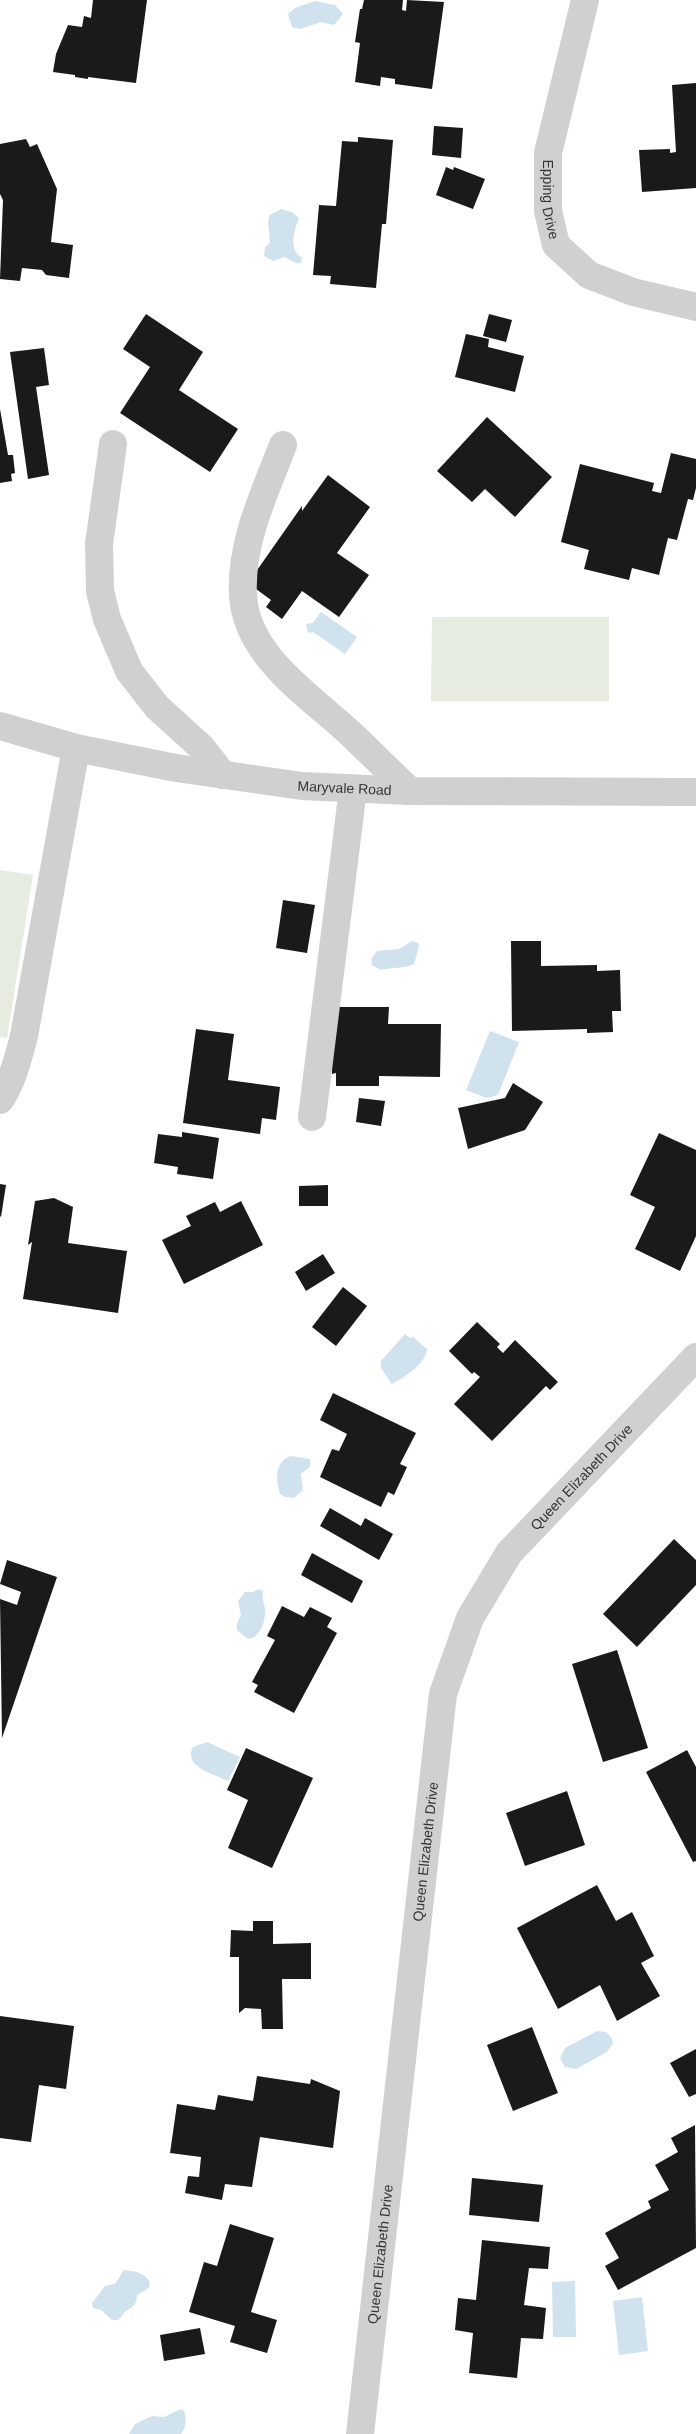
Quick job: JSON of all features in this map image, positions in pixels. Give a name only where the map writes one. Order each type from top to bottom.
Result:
[{"type":"street","name":"Epping Drive","points":[[585,0],[548,153],[548,211],[556,246],[589,275],[633,292],[696,307]]},
{"type":"street","points":[[113,444],[99,544],[100,591],[107,619],[129,671],[157,708],[201,747],[223,775]]},
{"type":"street","points":[[283,445],[251,529],[243,594],[245,613],[262,646],[275,665],[410,791]]},
{"type":"street","name":"Maryvale Road","points":[[0,726],[76,748],[223,775],[302,786],[410,791],[696,792]]},
{"type":"street","points":[[0,1100],[8,1089],[16,1068],[26,1027],[76,748]]},
{"type":"street","points":[[312,1117],[353,789]]},
{"type":"street","name":"Queen Elizabeth Drive","points":[[360,2434],[443,1694],[470,1618],[509,1553],[696,1357]]},
{"type":"shaded area","points":[[432,617],[609,617],[609,701],[431,701]]},
{"type":"shaded area","points":[[0,870],[33,875],[7,1038],[0,1037]]},
{"type":"water","points":[[315,1],[335,5],[343,14],[334,25],[321,22],[301,29],[292,27],[288,14],[295,8]]},
{"type":"water","points":[[281,209],[292,212],[299,218],[293,240],[295,250],[302,258],[301,263],[296,263],[284,257],[273,261],[264,256],[265,247],[270,243],[268,222],[270,215]]},
{"type":"water","points":[[321,612],[357,637],[345,654],[313,632],[308,633],[306,624],[313,623]]},
{"type":"water","points":[[412,941],[418,943],[419,946],[414,964],[406,967],[381,970],[372,965],[371,959],[377,951],[399,949]]},
{"type":"water","points":[[490,1031],[519,1042],[498,1095],[487,1098],[466,1090]]},
{"type":"water","points":[[405,1334],[410,1338],[413,1337],[427,1349],[426,1355],[414,1370],[392,1384],[381,1368],[381,1361]]},
{"type":"water","points":[[290,1456],[310,1459],[310,1467],[301,1474],[303,1490],[294,1498],[285,1497],[280,1494],[278,1484],[279,1467]]},
{"type":"water","points":[[259,1589],[263,1591],[264,1620],[258,1633],[248,1639],[237,1630],[237,1624],[241,1615],[238,1601],[245,1592],[253,1592]]},
{"type":"water","points":[[207,1742],[240,1757],[228,1781],[202,1769],[192,1760],[193,1747]]},
{"type":"water","points":[[597,2031],[606,2032],[611,2037],[613,2043],[607,2052],[576,2069],[565,2067],[560,2058],[565,2048]]},
{"type":"water","points":[[124,2270],[145,2276],[150,2282],[149,2288],[137,2295],[135,2305],[118,2320],[112,2320],[101,2310],[93,2308],[92,2303],[105,2286],[115,2284]]},
{"type":"water","points":[[575,2281],[576,2337],[553,2337],[552,2282]]},
{"type":"water","points":[[642,2297],[648,2351],[619,2355],[613,2301]]},
{"type":"water","points":[[181,2409],[184,2411],[186,2420],[181,2434],[129,2434],[135,2424],[152,2416],[164,2417]]},
{"type":"building","points":[[93,0],[147,0],[136,83],[88,77],[88,79],[53,72],[56,54],[68,25],[82,27],[84,16],[91,18]]},
{"type":"building","points":[[364,0],[403,0],[402,10],[406,11],[407,0],[444,2],[432,89],[395,84],[395,79],[381,77],[380,86],[355,82],[360,43],[355,42],[360,9],[362,9]]},
{"type":"building","points":[[696,83],[696,188],[642,192],[639,150],[670,149],[670,153],[676,152],[672,85]]},
{"type":"building","points":[[434,126],[463,128],[461,158],[432,155]]},
{"type":"building","points":[[358,137],[393,140],[386,224],[382,224],[376,288],[330,284],[331,276],[313,275],[319,205],[336,206],[342,141],[358,142]]},
{"type":"building","points":[[26,139],[30,147],[37,144],[57,189],[51,242],[73,245],[69,278],[46,275],[42,270],[22,268],[20,281],[0,279],[3,200],[0,194],[0,144]]},
{"type":"building","points":[[446,167],[453,170],[454,167],[485,179],[473,209],[436,195]]},
{"type":"building","points":[[146,314],[203,352],[179,390],[238,429],[210,472],[120,413],[150,367],[123,349]]},
{"type":"building","points":[[489,314],[512,320],[506,342],[483,336]]},
{"type":"building","points":[[466,334],[489,339],[488,347],[524,356],[515,392],[455,377]]},
{"type":"building","points":[[44,348],[49,385],[36,387],[49,475],[28,479],[10,352]]},
{"type":"building","points":[[0,409],[8,455],[13,455],[15,473],[11,474],[12,481],[0,483]]},
{"type":"building","points":[[487,417],[552,477],[515,517],[485,489],[472,502],[437,471]]},
{"type":"building","points":[[671,453],[696,459],[696,488],[693,500],[688,499],[677,540],[668,538],[659,575],[632,568],[629,580],[584,569],[589,550],[561,542],[580,464],[654,483],[652,491],[661,493]]},
{"type":"building","points":[[328,475],[370,507],[337,553],[369,575],[339,617],[302,591],[282,619],[266,607],[271,600],[248,583],[302,506],[302,511]]},
{"type":"building","points":[[283,900],[315,905],[307,953],[276,948]]},
{"type":"building","points":[[511,941],[541,941],[541,966],[597,965],[597,971],[620,970],[621,1011],[612,1011],[613,1032],[587,1033],[587,1029],[512,1031]]},
{"type":"building","points":[[333,1007],[389,1007],[388,1024],[441,1024],[440,1077],[379,1076],[379,1086],[336,1086],[336,1073],[332,1074]]},
{"type":"building","points":[[196,1029],[234,1034],[228,1080],[280,1087],[276,1120],[262,1118],[260,1134],[183,1123]]},
{"type":"building","points":[[513,1083],[543,1102],[525,1130],[468,1149],[458,1108],[505,1098]]},
{"type":"building","points":[[359,1098],[385,1101],[381,1126],[356,1122]]},
{"type":"building","points":[[182,1132],[219,1138],[213,1179],[177,1174],[178,1167],[154,1163],[158,1134],[182,1137]]},
{"type":"building","points":[[659,1133],[696,1150],[696,1236],[680,1271],[635,1249],[655,1207],[630,1195]]},
{"type":"building","points":[[0,1184],[6,1185],[1,1217],[0,1216]]},
{"type":"building","points":[[328,1185],[328,1206],[299,1206],[299,1186]]},
{"type":"building","points":[[54,1198],[73,1207],[68,1243],[127,1251],[118,1313],[23,1299],[32,1242],[28,1245],[35,1201]]},
{"type":"building","points":[[241,1201],[263,1245],[184,1284],[162,1240],[191,1226],[186,1216],[215,1202],[220,1212]]},
{"type":"building","points":[[323,1254],[335,1273],[306,1291],[295,1272]]},
{"type":"building","points":[[343,1287],[367,1306],[336,1346],[312,1327]]},
{"type":"building","points":[[477,1322],[500,1344],[497,1347],[503,1353],[515,1340],[558,1382],[550,1390],[546,1386],[492,1441],[454,1404],[480,1377],[474,1372],[472,1374],[449,1351]]},
{"type":"building","points":[[333,1393],[416,1433],[400,1464],[407,1467],[394,1495],[388,1492],[381,1507],[320,1477],[332,1449],[339,1451],[347,1434],[320,1420]]},
{"type":"building","points":[[330,1508],[361,1526],[365,1518],[393,1534],[379,1560],[320,1526]]},
{"type":"building","points":[[674,1539],[696,1560],[696,1585],[637,1647],[603,1614]]},
{"type":"building","points":[[312,1553],[363,1581],[352,1603],[301,1575]]},
{"type":"building","points":[[7,1560],[57,1577],[2,1738],[0,1599],[17,1605],[21,1592],[0,1584]]},
{"type":"building","points":[[282,1606],[304,1617],[310,1607],[332,1618],[327,1627],[337,1633],[294,1713],[254,1692],[258,1685],[252,1682],[275,1640],[267,1636]]},
{"type":"building","points":[[617,1650],[648,1748],[603,1762],[572,1664]]},
{"type":"building","points":[[246,1748],[313,1778],[272,1868],[228,1848],[248,1800],[227,1790]]},
{"type":"building","points":[[687,1750],[696,1767],[696,1861],[693,1862],[646,1772]]},
{"type":"building","points":[[567,1791],[585,1845],[525,1866],[506,1813]]},
{"type":"building","points":[[597,1885],[616,1921],[632,1912],[654,1956],[641,1963],[660,1996],[617,2021],[600,1985],[558,2009],[517,1928]]},
{"type":"building","points":[[253,1921],[273,1921],[273,1944],[311,1943],[311,1979],[282,1979],[283,2029],[262,2029],[261,2009],[245,2008],[239,2013],[239,1957],[230,1957],[231,1930],[253,1931]]},
{"type":"building","points":[[0,2016],[74,2026],[66,2089],[39,2085],[31,2142],[0,2138]]},
{"type":"building","points":[[532,2027],[558,2093],[513,2111],[487,2045]]},
{"type":"building","points":[[696,2049],[696,2094],[689,2097],[670,2063]]},
{"type":"building","points":[[257,2076],[310,2084],[311,2079],[340,2091],[333,2148],[260,2137],[252,2187],[225,2184],[222,2200],[185,2193],[188,2176],[199,2177],[201,2157],[170,2153],[177,2104],[215,2110],[218,2095],[253,2101]]},
{"type":"building","points":[[695,2125],[696,2248],[618,2290],[605,2266],[619,2258],[605,2233],[651,2208],[648,2201],[669,2190],[655,2165],[678,2152],[671,2138]]},
{"type":"building","points":[[472,2178],[543,2185],[539,2222],[469,2215]]},
{"type":"building","points":[[230,2224],[274,2238],[251,2312],[277,2320],[267,2353],[230,2342],[235,2326],[189,2312],[204,2262],[217,2266]]},
{"type":"building","points":[[482,2240],[550,2247],[548,2269],[529,2268],[524,2305],[546,2308],[543,2339],[521,2338],[517,2378],[469,2373],[473,2333],[455,2330],[458,2298],[476,2300]]},
{"type":"building","points":[[200,2328],[205,2354],[164,2361],[160,2335]]}]
